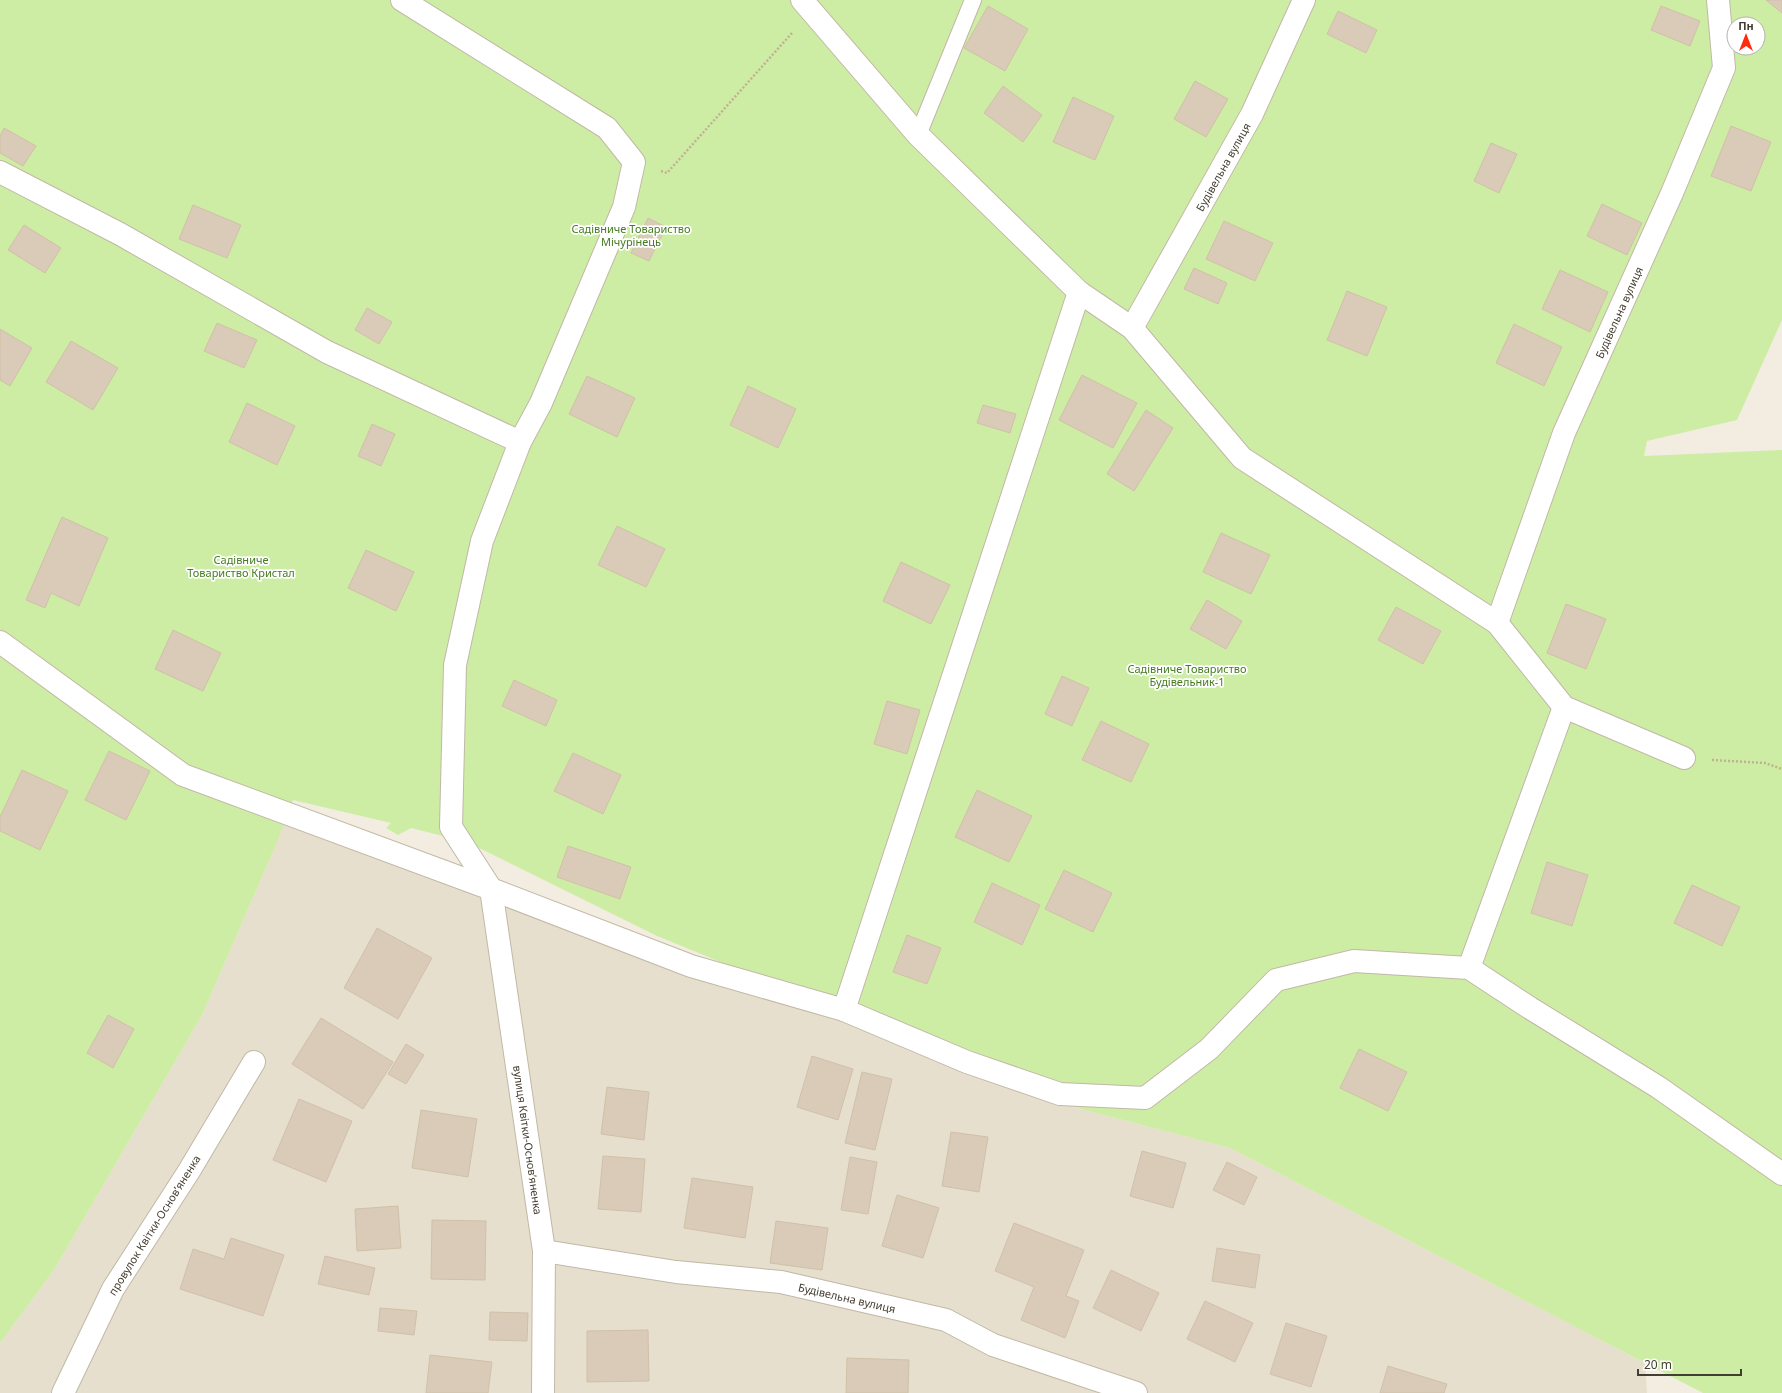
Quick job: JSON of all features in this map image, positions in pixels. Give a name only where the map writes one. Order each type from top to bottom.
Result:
[{"type":"street","points":[[402,0],[607,128],[634,162],[624,207],[541,403],[520,442],[482,541],[455,665],[451,827],[490,889]]},
{"type":"street","name":"Будівельна вулиця","points":[[1132,328],[1252,114],[1304,0]]},
{"type":"street","name":"Будівельна вулиця","points":[[1497,623],[1564,434],[1672,193],[1724,68],[1718,0]]},
{"type":"street","points":[[807,5],[918,135],[1079,292],[1132,328],[1242,458],[1497,623],[1564,707],[1684,758]]},
{"type":"street","points":[[0,172],[120,234],[327,352],[520,442]]},
{"type":"street","points":[[844,1010],[1079,292]]},
{"type":"street","points":[[0,642],[183,775],[490,889],[691,966],[844,1010],[967,1062],[1060,1094],[1145,1098],[1209,1049],[1276,980],[1354,961],[1469,968],[1530,1008],[1658,1087],[1782,1174]]},
{"type":"street","points":[[1469,968],[1564,707]]},
{"type":"street","name":"вулиця Квітки-Основʼяненка","points":[[490,889],[544,1251],[543,1393]]},
{"type":"street","name":"провулок Квітки-Основʼяненка","points":[[63,1393],[113,1289],[189,1171],[254,1062]]},
{"type":"street","name":"Будівельна вулиця","points":[[544,1251],[676,1272],[781,1282],[946,1320],[993,1345],[1136,1393]]},
{"type":"lane","points":[[918,135],[973,0]]},
{"type":"path","points":[[634,162],[667,173],[807,5]]},
{"type":"path","points":[[1684,758],[1765,763],[1782,768]]},
{"type":"shaded area","points":[[286,814],[844,1010],[1081,1109],[1230,1148],[1645,1363],[1647,1393],[0,1393],[0,1343],[54,1270],[202,1015],[275,847]]},
{"type":"green space","points":[[0,0],[1782,0],[1782,320],[1737,420],[1647,441],[1644,456],[1782,450],[1782,1393],[1703,1393],[1230,1148],[1081,1109],[657,936],[467,842],[411,828],[398,835],[386,828],[391,823],[293,800],[275,847],[202,1015],[54,1270],[0,1343]]},
{"type":"building","points":[[1766,0],[1782,0],[1782,13]]},
{"type":"building","points":[[988,6],[1028,29],[1005,71],[964,48]]},
{"type":"building","points":[[1661,6],[1700,21],[1690,46],[1651,30]]},
{"type":"building","points":[[1338,11],[1377,30],[1366,53],[1327,34]]},
{"type":"building","points":[[1195,81],[1228,99],[1206,137],[1174,119]]},
{"type":"building","points":[[1003,86],[1042,115],[1023,142],[984,113]]},
{"type":"building","points":[[1073,97],[1114,116],[1095,160],[1053,142]]},
{"type":"building","points":[[1731,126],[1771,142],[1751,191],[1711,176]]},
{"type":"building","points":[[4,128],[36,146],[23,166],[0,153],[0,136]]},
{"type":"building","points":[[1491,143],[1517,154],[1499,193],[1474,181]]},
{"type":"building","points":[[1602,204],[1642,223],[1627,255],[1587,236]]},
{"type":"building","points":[[193,205],[241,225],[227,258],[179,239]]},
{"type":"building","points":[[648,218],[666,227],[649,261],[631,253]]},
{"type":"building","points":[[1224,221],[1273,243],[1255,281],[1206,259]]},
{"type":"building","points":[[24,225],[61,248],[45,273],[8,250]]},
{"type":"building","points":[[1194,268],[1227,283],[1218,304],[1184,289]]},
{"type":"building","points":[[1560,270],[1608,292],[1590,332],[1542,309]]},
{"type":"building","points":[[1347,291],[1387,307],[1367,356],[1327,340]]},
{"type":"building","points":[[367,308],[392,322],[379,344],[355,330]]},
{"type":"building","points":[[217,323],[257,340],[244,368],[204,351]]},
{"type":"building","points":[[1514,324],[1562,347],[1544,386],[1496,363]]},
{"type":"building","points":[[0,329],[32,348],[10,386],[0,380]]},
{"type":"building","points":[[71,341],[118,368],[93,410],[46,382]]},
{"type":"building","points":[[1082,375],[1137,403],[1113,448],[1059,420]]},
{"type":"building","points":[[587,376],[635,398],[617,437],[569,414]]},
{"type":"building","points":[[748,386],[796,409],[778,448],[730,425]]},
{"type":"building","points":[[247,403],[295,426],[277,465],[229,442]]},
{"type":"building","points":[[983,405],[1016,414],[1010,433],[977,423]]},
{"type":"building","points":[[1146,410],[1173,428],[1134,491],[1107,474]]},
{"type":"building","points":[[372,424],[395,434],[381,466],[358,456]]},
{"type":"building","points":[[62,517],[108,538],[79,606],[51,593],[45,608],[26,600]]},
{"type":"building","points":[[617,526],[665,549],[646,587],[598,565]]},
{"type":"building","points":[[1221,533],[1270,555],[1251,594],[1203,572]]},
{"type":"building","points":[[366,550],[414,572],[396,611],[348,588]]},
{"type":"building","points":[[901,562],[950,585],[931,624],[883,601]]},
{"type":"building","points":[[1207,600],[1242,621],[1226,649],[1190,629]]},
{"type":"building","points":[[1566,604],[1606,619],[1586,669],[1547,653]]},
{"type":"building","points":[[1396,607],[1441,631],[1423,664],[1378,640]]},
{"type":"building","points":[[173,630],[221,653],[203,691],[155,669]]},
{"type":"building","points":[[1062,676],[1089,688],[1072,726],[1045,714]]},
{"type":"building","points":[[514,680],[557,700],[546,726],[502,706]]},
{"type":"building","points":[[887,701],[920,710],[907,754],[874,744]]},
{"type":"building","points":[[1101,721],[1149,744],[1131,782],[1082,760]]},
{"type":"building","points":[[109,751],[150,771],[126,820],[85,800]]},
{"type":"building","points":[[573,753],[621,775],[603,814],[554,791]]},
{"type":"building","points":[[22,770],[68,791],[40,850],[0,831],[0,817]]},
{"type":"building","points":[[977,790],[1032,816],[1009,862],[955,837]]},
{"type":"building","points":[[568,846],[631,867],[620,899],[557,877]]},
{"type":"building","points":[[1547,862],[1588,875],[1572,926],[1531,913]]},
{"type":"building","points":[[1064,870],[1112,893],[1093,932],[1045,909]]},
{"type":"building","points":[[992,883],[1040,905],[1022,945],[974,922]]},
{"type":"building","points":[[1692,885],[1740,907],[1722,946],[1674,923]]},
{"type":"building","points":[[377,928],[432,958],[398,1019],[344,988]]},
{"type":"building","points":[[907,935],[941,948],[927,984],[893,972]]},
{"type":"building","points":[[108,1015],[134,1029],[113,1068],[87,1053]]},
{"type":"building","points":[[321,1018],[393,1062],[363,1109],[292,1064]]},
{"type":"building","points":[[406,1044],[424,1055],[406,1084],[388,1074]]},
{"type":"building","points":[[1359,1049],[1407,1072],[1388,1111],[1340,1088]]},
{"type":"building","points":[[812,1056],[853,1069],[838,1120],[797,1107]]},
{"type":"building","points":[[862,1072],[892,1079],[875,1150],[845,1143]]},
{"type":"building","points":[[607,1087],[649,1092],[644,1140],[601,1134]]},
{"type":"building","points":[[299,1099],[352,1121],[326,1182],[273,1160]]},
{"type":"building","points":[[421,1110],[477,1119],[468,1177],[412,1168]]},
{"type":"building","points":[[951,1132],[988,1137],[979,1192],[942,1186]]},
{"type":"building","points":[[1142,1151],[1186,1163],[1173,1208],[1130,1196]]},
{"type":"building","points":[[603,1156],[645,1159],[641,1212],[598,1209]]},
{"type":"building","points":[[850,1157],[877,1162],[868,1214],[841,1210]]},
{"type":"building","points":[[1227,1162],[1257,1177],[1244,1205],[1213,1190]]},
{"type":"building","points":[[692,1178],[753,1187],[745,1238],[684,1228]]},
{"type":"building","points":[[897,1195],[939,1208],[923,1258],[882,1246]]},
{"type":"building","points":[[398,1206],[401,1248],[357,1251],[355,1209]]},
{"type":"building","points":[[432,1220],[486,1221],[485,1280],[431,1279]]},
{"type":"building","points":[[776,1221],[828,1228],[822,1270],[770,1263]]},
{"type":"building","points":[[1014,1223],[1084,1250],[1066,1296],[1079,1301],[1065,1338],[1021,1320],[1034,1287],[995,1271]]},
{"type":"building","points":[[231,1238],[284,1255],[263,1316],[180,1289],[193,1249],[224,1259]]},
{"type":"building","points":[[1217,1248],[1260,1255],[1255,1288],[1212,1281]]},
{"type":"building","points":[[325,1256],[375,1268],[369,1295],[318,1284]]},
{"type":"building","points":[[1111,1270],[1159,1293],[1141,1331],[1093,1308]]},
{"type":"building","points":[[1205,1301],[1253,1323],[1235,1362],[1187,1339]]},
{"type":"building","points":[[380,1308],[417,1311],[414,1335],[378,1331]]},
{"type":"building","points":[[490,1312],[528,1313],[527,1341],[489,1340]]},
{"type":"building","points":[[1286,1323],[1327,1336],[1311,1387],[1270,1374]]},
{"type":"building","points":[[648,1330],[649,1381],[587,1382],[587,1331]]},
{"type":"building","points":[[430,1355],[492,1362],[488,1393],[426,1393]]},
{"type":"building","points":[[847,1358],[909,1360],[908,1393],[846,1393]]},
{"type":"building","points":[[1388,1366],[1447,1384],[1444,1393],[1380,1393]]},
{"type":"park label","name":"Садівниче Товариство Мічурінець","points":[[631,234]]},
{"type":"park label","name":"Садівниче Товариство Кристал","points":[[241,565]]},
{"type":"park label","name":"Садівниче Товариство Будівельник-1","points":[[1187,674]]}]
